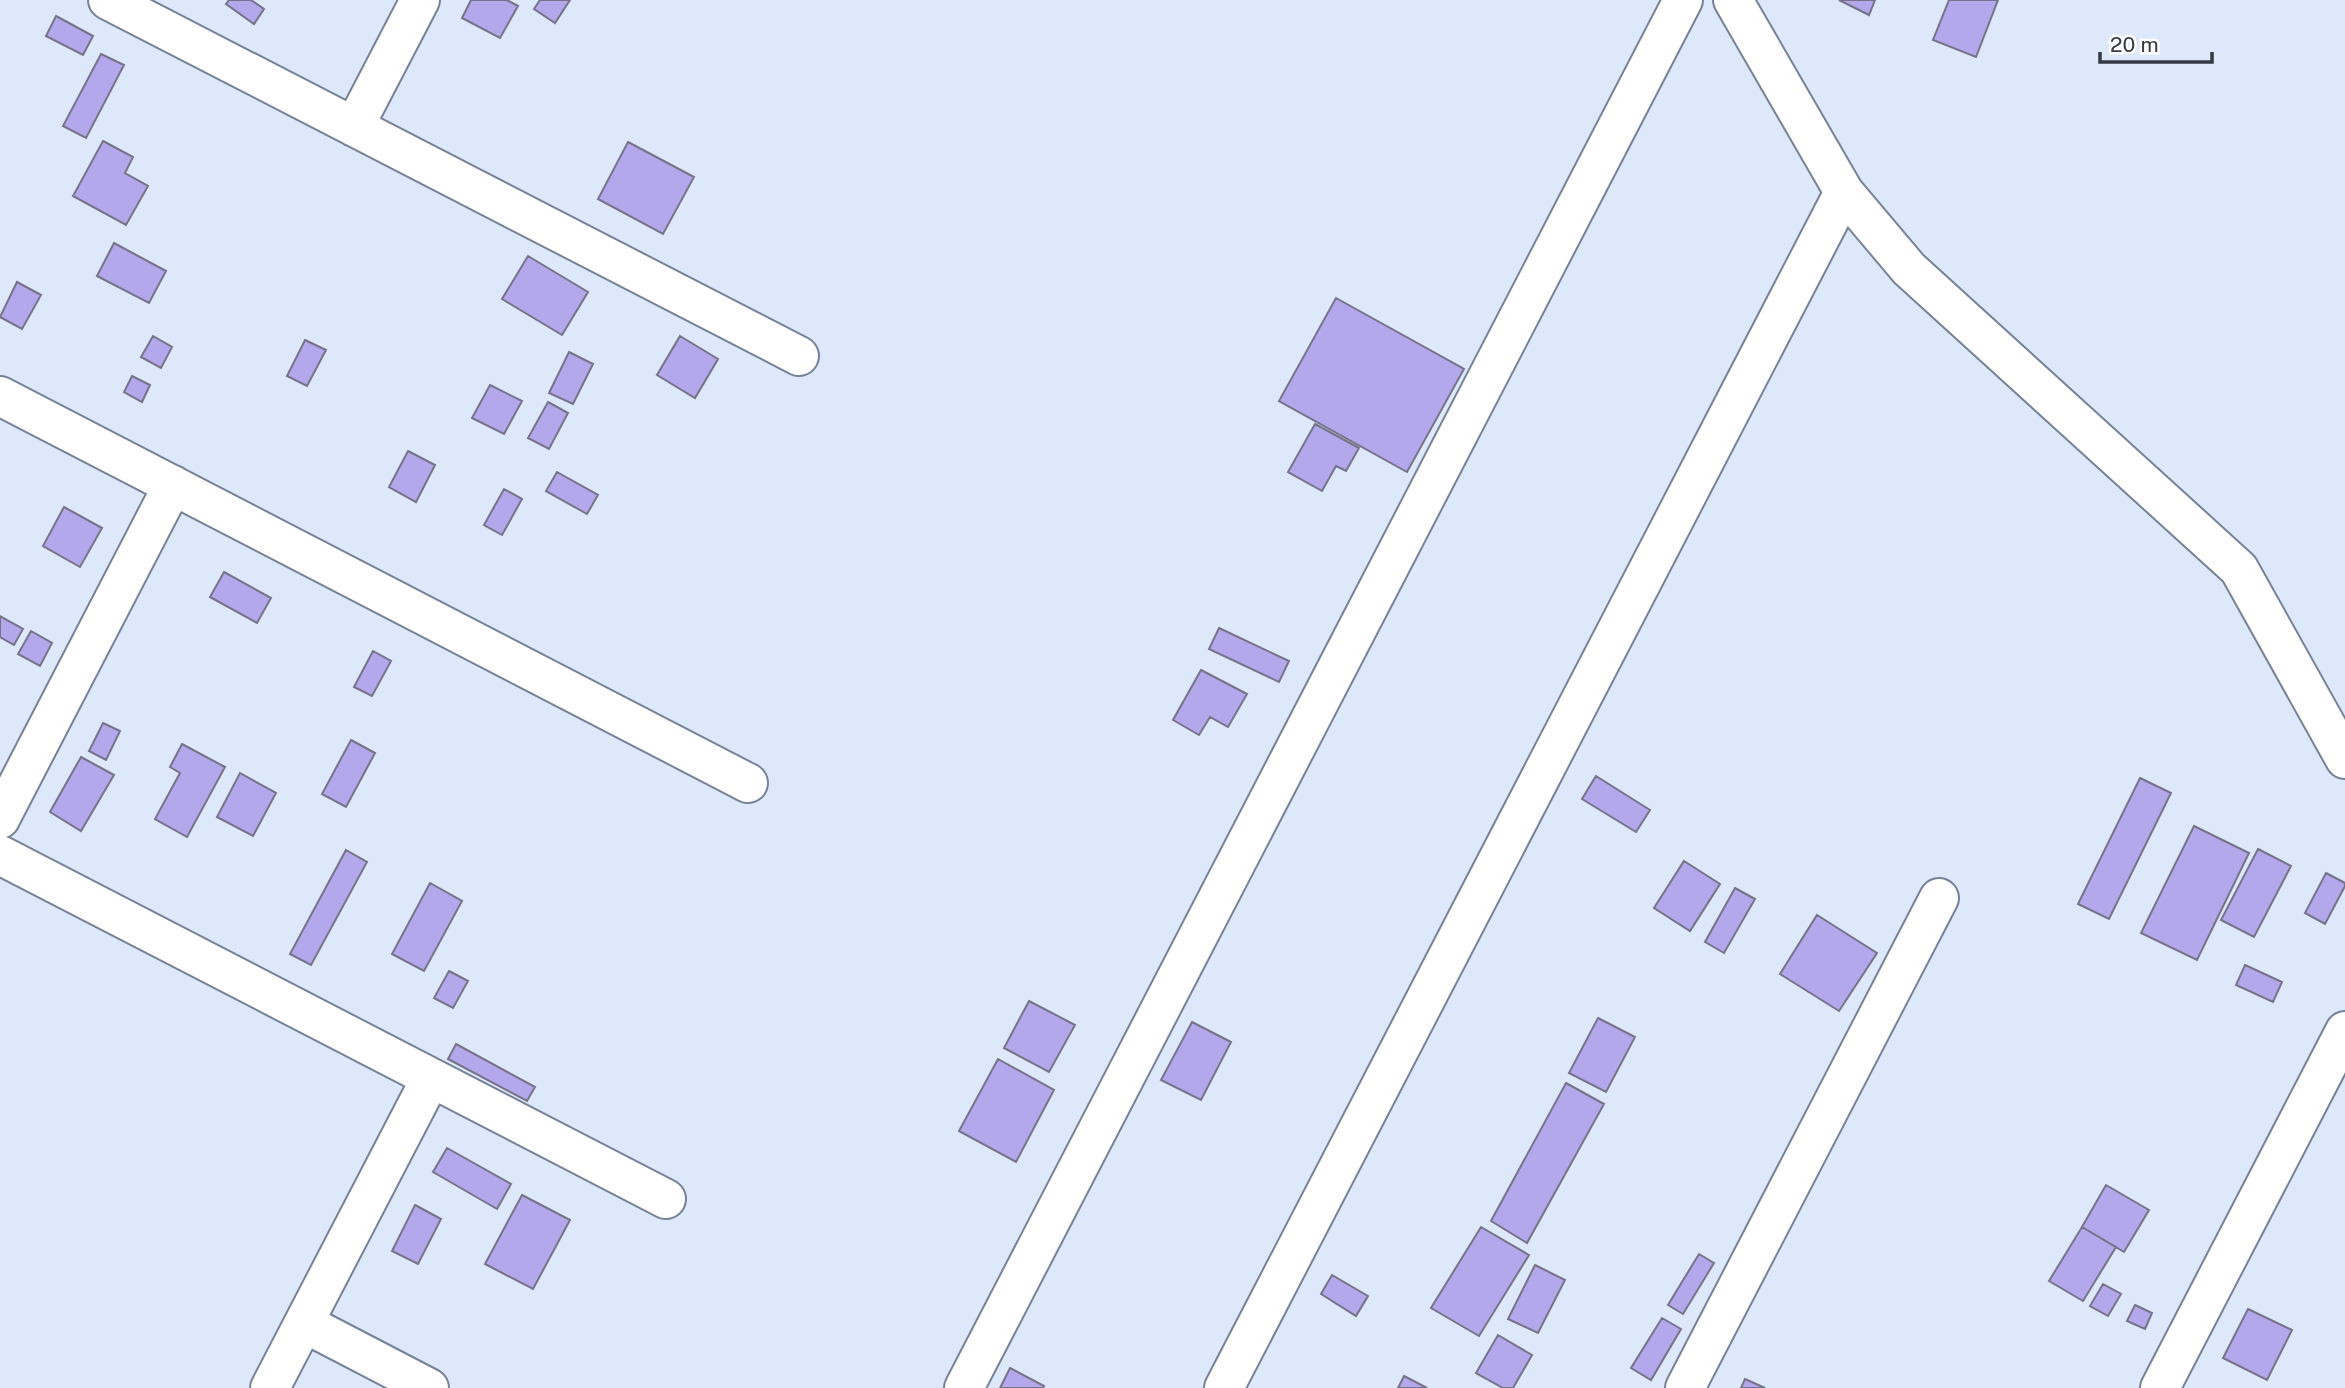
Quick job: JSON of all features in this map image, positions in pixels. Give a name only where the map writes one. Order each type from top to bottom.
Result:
[{"type":"street","points":[[108,0],[799,356]]},
{"type":"street","points":[[354,127],[420,0]]},
{"type":"street","points":[[964,1388],[1683,0]]},
{"type":"street","points":[[1733,0],[1844,192],[1909,269],[2239,569],[2345,759]]},
{"type":"street","points":[[1224,1388],[1844,192]]},
{"type":"street","points":[[0,396],[748,783]]},
{"type":"street","points":[[0,819],[173,485]]},
{"type":"street","points":[[0,855],[666,1199]]},
{"type":"street","points":[[1685,1388],[1939,898]]},
{"type":"street","points":[[2160,1388],[2345,1031]]},
{"type":"street","points":[[270,1388],[431,1078]]},
{"type":"street","points":[[304,1323],[429,1388]]},
{"type":"building","points":[[229,0],[251,0],[264,9],[254,24],[226,4]]},
{"type":"building","points":[[471,0],[507,0],[518,6],[500,38],[462,18]]},
{"type":"building","points":[[540,0],[570,0],[555,23],[534,9]]},
{"type":"building","points":[[1839,0],[1875,0],[1869,15]]},
{"type":"building","points":[[1949,0],[1998,0],[1976,57],[1933,40]]},
{"type":"building","points":[[56,16],[93,36],[83,55],[46,36]]},
{"type":"building","points":[[101,54],[124,65],[86,138],[63,126]]},
{"type":"building","points":[[103,141],[133,157],[125,173],[148,186],[126,225],[73,196]]},
{"type":"building","points":[[628,142],[694,177],[663,234],[598,199]]},
{"type":"building","points":[[114,243],[166,271],[149,303],[97,276]]},
{"type":"building","points":[[528,256],[588,292],[562,335],[502,299]]},
{"type":"building","points":[[17,282],[41,295],[22,329],[0,317]]},
{"type":"building","points":[[1336,298],[1464,369],[1407,472],[1279,401]]},
{"type":"building","points":[[153,336],[172,347],[161,368],[141,357]]},
{"type":"building","points":[[680,336],[718,359],[695,398],[657,375]]},
{"type":"building","points":[[305,340],[326,350],[307,386],[287,376]]},
{"type":"building","points":[[569,352],[593,364],[573,404],[549,393]]},
{"type":"building","points":[[132,376],[150,385],[142,402],[124,392]]},
{"type":"building","points":[[490,385],[522,401],[504,434],[472,418]]},
{"type":"building","points":[[548,402],[568,413],[549,449],[528,438]]},
{"type":"building","points":[[1315,424],[1359,448],[1346,471],[1336,466],[1322,491],[1288,472]]},
{"type":"building","points":[[408,451],[435,465],[416,502],[389,487]]},
{"type":"building","points":[[557,472],[598,495],[587,514],[546,491]]},
{"type":"building","points":[[504,489],[522,499],[502,535],[484,525]]},
{"type":"building","points":[[64,507],[102,528],[80,567],[43,546]]},
{"type":"building","points":[[224,572],[271,598],[257,623],[210,597]]},
{"type":"building","points":[[0,616],[23,629],[14,645],[0,637]]},
{"type":"building","points":[[1219,628],[1289,661],[1279,682],[1209,649]]},
{"type":"building","points":[[31,631],[52,643],[40,666],[18,654]]},
{"type":"building","points":[[373,651],[391,661],[372,696],[354,687]]},
{"type":"building","points":[[1201,670],[1247,694],[1228,727],[1210,717],[1199,735],[1173,720]]},
{"type":"building","points":[[103,723],[120,731],[106,760],[89,751]]},
{"type":"building","points":[[351,740],[375,753],[346,807],[322,794]]},
{"type":"building","points":[[182,744],[225,767],[187,837],[155,819],[180,773],[170,767]]},
{"type":"building","points":[[81,757],[114,775],[81,831],[50,812]]},
{"type":"building","points":[[240,773],[276,793],[253,836],[217,817]]},
{"type":"building","points":[[1596,776],[1650,810],[1636,832],[1582,799]]},
{"type":"building","points":[[2140,778],[2171,793],[2109,919],[2078,904]]},
{"type":"building","points":[[2194,826],[2249,853],[2197,960],[2141,933]]},
{"type":"building","points":[[2258,849],[2291,866],[2254,937],[2221,920]]},
{"type":"building","points":[[346,850],[367,862],[311,965],[290,954]]},
{"type":"building","points":[[1684,861],[1720,884],[1690,931],[1654,908]]},
{"type":"building","points":[[2326,873],[2345,883],[2345,886],[2325,924],[2305,913]]},
{"type":"building","points":[[430,883],[462,901],[424,971],[392,954]]},
{"type":"building","points":[[1735,888],[1755,899],[1724,953],[1705,942]]},
{"type":"building","points":[[1817,915],[1877,953],[1839,1011],[1780,974]]},
{"type":"building","points":[[2245,965],[2282,982],[2273,1002],[2236,985]]},
{"type":"building","points":[[449,971],[468,981],[453,1008],[434,998]]},
{"type":"building","points":[[1029,1001],[1075,1025],[1049,1072],[1004,1048]]},
{"type":"building","points":[[1598,1018],[1635,1037],[1606,1092],[1569,1073]]},
{"type":"building","points":[[1192,1022],[1231,1042],[1201,1100],[1161,1080]]},
{"type":"building","points":[[456,1044],[535,1087],[527,1101],[448,1059]]},
{"type":"building","points":[[998,1059],[1054,1090],[1016,1162],[959,1131]]},
{"type":"building","points":[[1566,1083],[1604,1104],[1527,1243],[1491,1221]]},
{"type":"building","points":[[447,1148],[511,1184],[497,1209],[433,1172]]},
{"type":"building","points":[[2106,1185],[2149,1210],[2124,1252],[2082,1227]]},
{"type":"building","points":[[522,1195],[570,1220],[533,1289],[485,1264]]},
{"type":"building","points":[[415,1205],[441,1219],[418,1264],[392,1251]]},
{"type":"building","points":[[1481,1227],[1529,1255],[1479,1336],[1431,1308]]},
{"type":"building","points":[[2082,1227],[2116,1247],[2083,1301],[2049,1281]]},
{"type":"building","points":[[1699,1254],[1714,1263],[1683,1314],[1668,1305]]},
{"type":"building","points":[[1535,1265],[1565,1280],[1538,1333],[1508,1319]]},
{"type":"building","points":[[1332,1275],[1368,1296],[1356,1316],[1321,1294]]},
{"type":"building","points":[[2103,1284],[2121,1294],[2108,1316],[2090,1306]]},
{"type":"building","points":[[2135,1305],[2152,1313],[2145,1329],[2127,1321]]},
{"type":"building","points":[[2248,1309],[2292,1330],[2267,1380],[2223,1358]]},
{"type":"building","points":[[1662,1318],[1681,1329],[1651,1380],[1631,1368]]},
{"type":"building","points":[[1498,1335],[1532,1355],[1513,1388],[1503,1388],[1476,1373]]},
{"type":"building","points":[[1010,1368],[1044,1386],[1043,1388],[1000,1388]]},
{"type":"building","points":[[1404,1376],[1427,1388],[1398,1388]]},
{"type":"building","points":[[1745,1379],[1765,1388],[1741,1388]]}]
